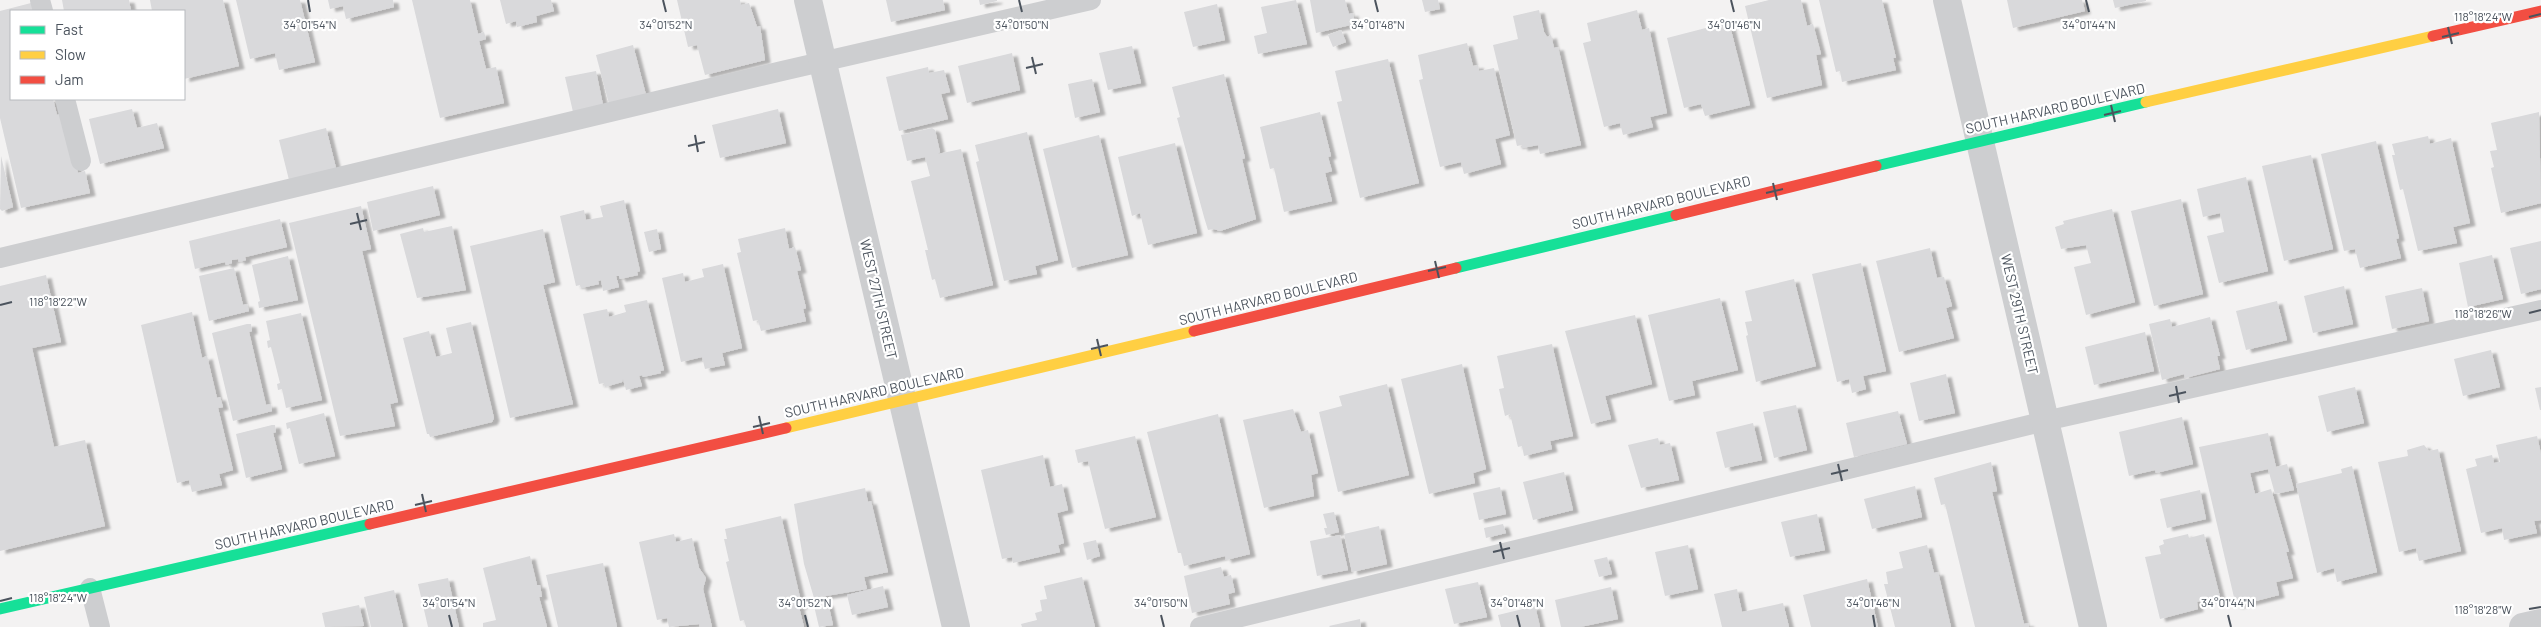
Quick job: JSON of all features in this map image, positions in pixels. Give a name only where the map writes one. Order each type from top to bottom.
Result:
[{"type":"street","name":"WEST 27TH STREET","points":[[808,0],[956,627]]},
{"type":"street","name":"WEST 29TH STREET","points":[[1947,0],[2093,627]]},
{"type":"street","name":"SOUTH HARVARD BOULEVARD","points":[[0,609],[903,402],[1980,141],[2541,11]]},
{"type":"street","points":[[2523,627],[2541,623]]},
{"type":"lane","points":[[0,258],[823,62],[1092,0]]},
{"type":"lane","points":[[65,100],[81,162]]},
{"type":"lane","points":[[1200,627],[2045,421],[2541,310]]},
{"type":"lane","points":[[90,588],[100,627]]},
{"type":"building","points":[[62,0],[129,0],[131,10],[64,10]]},
{"type":"building","points":[[150,0],[223,0],[239,66],[185,79],[185,10],[152,10]]},
{"type":"building","points":[[236,0],[300,0],[315,62],[279,70],[275,53],[250,59]]},
{"type":"building","points":[[328,0],[393,0],[394,7],[346,19],[343,6],[330,9]]},
{"type":"building","points":[[412,0],[470,0],[478,34],[484,32],[486,39],[479,41],[486,69],[496,67],[504,103],[440,118]]},
{"type":"building","points":[[500,0],[551,0],[554,11],[536,16],[537,22],[517,27],[516,21],[506,24]]},
{"type":"building","points":[[677,0],[740,0],[741,5],[749,3],[757,27],[760,26],[765,60],[705,75],[697,45],[688,47]]},
{"type":"building","points":[[886,0],[943,0],[945,10],[891,22]]},
{"type":"building","points":[[979,0],[997,0],[997,1],[980,5]]},
{"type":"building","points":[[1296,0],[1307,44],[1258,54],[1254,36],[1267,33],[1261,7]]},
{"type":"building","points":[[1310,0],[1345,0],[1349,14],[1353,13],[1355,24],[1316,33]]},
{"type":"building","points":[[1422,0],[1438,0],[1440,9],[1425,12]]},
{"type":"building","points":[[1769,0],[1801,0],[1807,26],[1813,24],[1821,54],[1816,55],[1822,85],[1767,98],[1745,6]]},
{"type":"building","points":[[1819,0],[1882,0],[1896,58],[1893,58],[1896,70],[1842,82],[1840,71],[1836,72]]},
{"type":"building","points":[[2007,0],[2082,0],[2085,11],[2013,28]]},
{"type":"building","points":[[2113,0],[2146,0],[2146,1],[2115,8]]},
{"type":"building","points":[[31,3],[33,10],[10,10],[10,100],[53,100],[57,115],[64,113],[78,173],[85,171],[90,193],[21,208],[0,118],[0,11]]},
{"type":"building","points":[[1217,4],[1225,40],[1193,47],[1184,12]]},
{"type":"building","points":[[1539,10],[1544,32],[1547,37],[1551,35],[1554,48],[1558,47],[1581,145],[1540,154],[1538,145],[1522,148],[1522,145],[1517,146],[1493,45],[1518,39],[1513,16]]},
{"type":"building","points":[[1637,10],[1642,30],[1649,28],[1667,113],[1650,117],[1653,127],[1623,135],[1620,123],[1604,127],[1583,43],[1591,41],[1587,23]]},
{"type":"building","points":[[1729,22],[1750,105],[1705,116],[1701,104],[1684,108],[1667,38]]},
{"type":"building","points":[[1341,30],[1346,42],[1333,47],[1328,35]]},
{"type":"building","points":[[1467,43],[1473,66],[1478,65],[1479,71],[1494,68],[1510,135],[1495,139],[1501,164],[1464,174],[1461,162],[1440,167],[1419,80],[1423,79],[1418,55]]},
{"type":"building","points":[[633,45],[646,95],[609,104],[596,55]]},
{"type":"building","points":[[1132,46],[1141,83],[1108,90],[1099,53]]},
{"type":"building","points":[[1012,53],[1020,90],[967,103],[958,66]]},
{"type":"building","points":[[1388,59],[1419,183],[1360,198],[1337,102],[1342,101],[1335,71]]},
{"type":"building","points":[[928,67],[929,73],[944,70],[950,92],[941,94],[948,119],[899,131],[886,77]]},
{"type":"building","points":[[596,71],[603,105],[573,112],[565,77]]},
{"type":"building","points":[[1224,74],[1245,158],[1242,159],[1256,219],[1220,231],[1208,230],[1177,118],[1180,117],[1172,87]]},
{"type":"building","points":[[1092,79],[1100,112],[1075,118],[1068,84]]},
{"type":"building","points":[[132,109],[137,128],[157,123],[164,148],[100,164],[89,119]]},
{"type":"building","points":[[778,109],[786,143],[720,158],[712,125]]},
{"type":"building","points":[[1320,112],[1331,156],[1328,157],[1332,171],[1325,173],[1332,201],[1284,212],[1274,168],[1270,169],[1260,127]]},
{"type":"building","points":[[2539,112],[2541,203],[2501,213],[2491,168],[2494,167],[2490,151],[2497,150],[2491,123]]},
{"type":"building","points":[[326,128],[336,168],[289,180],[279,140]]},
{"type":"building","points":[[932,128],[935,130],[940,152],[938,154],[961,149],[993,285],[940,298],[935,279],[932,280],[925,250],[928,250],[911,181],[930,176],[925,157],[907,161],[901,135]]},
{"type":"building","points":[[1027,132],[1058,260],[1035,266],[1037,274],[1004,281],[976,162],[979,161],[975,145]]},
{"type":"building","points":[[1099,135],[1128,255],[1072,268],[1043,149]]},
{"type":"building","points":[[2428,136],[2430,144],[2451,138],[2470,223],[2453,227],[2457,243],[2418,251],[2403,189],[2400,190],[2392,155],[2395,155],[2392,144]]},
{"type":"building","points":[[2376,141],[2399,238],[2396,239],[2401,258],[2360,268],[2355,249],[2344,251],[2321,154]]},
{"type":"building","points":[[1175,143],[1197,233],[1148,245],[1140,213],[1132,216],[1118,157]]},
{"type":"building","points":[[2311,155],[2333,249],[2284,261],[2262,166]]},
{"type":"building","points":[[1,156],[13,207],[2,211],[0,209]]},
{"type":"building","points":[[2246,177],[2268,271],[2219,283],[2207,236],[2224,232],[2220,213],[2203,217],[2197,189]]},
{"type":"building","points":[[433,186],[440,215],[373,231],[367,202]]},
{"type":"building","points":[[2181,199],[2203,294],[2154,306],[2131,211]]},
{"type":"building","points":[[624,200],[640,271],[637,272],[638,275],[620,279],[619,276],[616,276],[619,287],[603,291],[601,280],[598,281],[599,284],[581,288],[580,285],[576,286],[560,216],[584,210],[586,220],[603,217],[600,206]]},
{"type":"building","points":[[361,206],[371,249],[362,251],[398,402],[390,404],[395,426],[340,436],[289,223]]},
{"type":"building","points":[[2112,209],[2135,302],[2086,315],[2074,267],[2091,263],[2086,245],[2061,249],[2055,227],[2064,224],[2063,221]]},
{"type":"building","points":[[280,219],[287,247],[245,257],[246,260],[239,262],[238,259],[232,260],[232,263],[226,265],[225,262],[195,269],[189,241]]},
{"type":"building","points":[[452,226],[466,290],[417,298],[400,234],[423,228],[424,232]]},
{"type":"building","points":[[785,228],[789,249],[795,247],[801,270],[797,271],[806,308],[803,309],[806,321],[761,331],[758,320],[753,321],[737,253],[741,252],[738,239]]},
{"type":"building","points":[[543,229],[555,282],[543,285],[573,404],[510,418],[470,246]]},
{"type":"building","points":[[657,229],[661,249],[649,252],[644,232]]},
{"type":"building","points":[[2541,241],[2541,289],[2521,294],[2510,248]]},
{"type":"building","points":[[1930,248],[1937,278],[1944,277],[1952,306],[1946,308],[1954,338],[1899,352],[1876,261]]},
{"type":"building","points":[[2492,255],[2503,299],[2468,307],[2459,263]]},
{"type":"building","points":[[288,256],[298,300],[259,308],[258,302],[260,301],[252,265]]},
{"type":"building","points":[[1861,263],[1886,371],[1863,376],[1866,389],[1852,393],[1849,379],[1837,382],[1812,274]]},
{"type":"building","points":[[723,264],[742,348],[722,353],[725,365],[705,369],[702,357],[681,362],[662,278],[683,273],[685,282],[704,277],[702,269]]},
{"type":"building","points":[[234,268],[243,305],[247,304],[249,311],[209,321],[199,276]]},
{"type":"building","points":[[46,275],[61,342],[32,348],[54,447],[85,440],[105,526],[0,551],[0,286]]},
{"type":"building","points":[[1794,279],[1816,366],[1756,382],[1746,336],[1748,335],[1745,322],[1752,321],[1745,291]]},
{"type":"building","points":[[2344,286],[2353,324],[2313,333],[2304,296]]},
{"type":"building","points":[[2422,288],[2429,321],[2392,329],[2385,296]]},
{"type":"building","points":[[1720,298],[1738,370],[1692,381],[1695,395],[1669,401],[1648,315]]},
{"type":"building","points":[[647,300],[664,370],[660,371],[661,373],[643,377],[642,375],[639,376],[642,386],[626,390],[623,379],[622,382],[605,387],[604,383],[599,384],[583,314],[607,309],[609,317],[626,312],[624,305]]},
{"type":"building","points":[[2277,301],[2287,340],[2246,350],[2236,311]]},
{"type":"building","points":[[192,312],[202,358],[207,356],[217,398],[220,397],[223,407],[218,408],[233,470],[219,474],[222,485],[192,492],[189,480],[177,483],[141,325]]},
{"type":"building","points":[[301,313],[322,400],[286,408],[282,389],[278,390],[277,384],[280,383],[271,347],[268,348],[267,341],[270,340],[266,321]]},
{"type":"building","points":[[1635,315],[1652,384],[1605,396],[1611,419],[1591,424],[1565,331]]},
{"type":"building","points":[[2210,317],[2220,356],[2217,356],[2220,369],[2185,378],[2184,374],[2162,380],[2149,324],[2170,319],[2172,327]]},
{"type":"building","points":[[471,322],[494,418],[492,422],[430,437],[427,434],[403,338],[429,331],[436,357],[452,353],[446,328]]},
{"type":"building","points":[[251,324],[252,331],[249,332],[266,405],[271,404],[272,411],[233,421],[212,333]]},
{"type":"building","points":[[2145,332],[2154,371],[2094,385],[2085,347]]},
{"type":"building","points":[[1552,344],[1573,436],[1550,441],[1552,449],[1524,456],[1522,446],[1518,447],[1510,414],[1505,416],[1499,389],[1504,388],[1497,356]]},
{"type":"building","points":[[2491,350],[2500,387],[2463,396],[2454,359]]},
{"type":"building","points":[[1462,364],[1486,469],[1473,473],[1475,483],[1429,494],[1401,379]]},
{"type":"building","points":[[1946,374],[1955,413],[1919,421],[1910,383]]},
{"type":"building","points":[[1387,384],[1409,475],[1338,492],[1319,412],[1342,406],[1339,396]]},
{"type":"building","points":[[2355,387],[2364,423],[2327,432],[2318,396]]},
{"type":"building","points":[[2541,387],[2541,410],[2540,410],[2535,388]]},
{"type":"building","points":[[1796,405],[1807,450],[1774,458],[1763,412]]},
{"type":"building","points":[[1293,409],[1301,432],[1308,430],[1318,473],[1311,475],[1314,496],[1264,508],[1243,420]]},
{"type":"building","points":[[1898,411],[1907,444],[1854,457],[1846,423]]},
{"type":"building","points":[[324,413],[335,456],[299,464],[290,428],[287,429],[286,423]]},
{"type":"building","points":[[1218,414],[1250,554],[1226,560],[1225,556],[1184,566],[1181,553],[1178,553],[1147,432]]},
{"type":"building","points":[[2182,417],[2193,464],[2156,473],[2155,470],[2129,476],[2119,432]]},
{"type":"building","points":[[1753,423],[1762,460],[1725,468],[1716,432]]},
{"type":"building","points":[[275,425],[276,432],[273,433],[282,469],[246,478],[236,434]]},
{"type":"building","points":[[2268,433],[2276,467],[2287,464],[2294,490],[2275,494],[2268,469],[2250,473],[2255,494],[2271,489],[2289,552],[2286,552],[2293,578],[2276,582],[2279,595],[2236,606],[2199,447]]},
{"type":"building","points":[[1135,436],[1156,517],[1105,529],[1088,461],[1078,463],[1075,450]]},
{"type":"building","points":[[2537,436],[2541,454],[2541,520],[2534,521],[2537,533],[2504,540],[2502,528],[2481,533],[2466,469],[2477,466],[2475,459],[2492,455],[2494,463],[2500,462],[2496,445]]},
{"type":"building","points":[[1658,438],[1660,445],[1670,443],[1679,480],[1641,488],[1628,445]]},
{"type":"building","points":[[2424,445],[2429,451],[2438,449],[2461,551],[2419,561],[2416,548],[2399,552],[2378,462],[2408,456],[2407,450]]},
{"type":"building","points":[[1043,455],[1050,487],[1062,484],[1068,510],[1057,513],[1064,543],[1058,545],[1060,552],[1013,563],[1012,557],[1002,559],[981,470]]},
{"type":"building","points":[[1991,462],[1997,491],[1992,492],[2024,624],[2028,623],[2029,627],[1975,627],[1945,504],[1941,505],[1934,478]]},
{"type":"building","points":[[2352,466],[2377,572],[2337,582],[2334,568],[2317,573],[2296,484],[2342,473],[2341,469]]},
{"type":"building","points":[[1564,472],[1573,510],[1533,520],[1523,482]]},
{"type":"building","points":[[1915,486],[1922,517],[1872,529],[1864,499]]},
{"type":"building","points":[[1500,487],[1506,514],[1479,520],[1473,493]]},
{"type":"building","points":[[865,488],[868,502],[871,501],[888,572],[864,577],[867,589],[814,598],[804,564],[794,504]]},
{"type":"building","points":[[2200,490],[2206,519],[2167,528],[2160,499]]},
{"type":"building","points":[[1334,512],[1339,532],[1326,535],[1324,528],[1327,528],[1323,514]]},
{"type":"building","points":[[1817,514],[1825,550],[1790,557],[1781,522]]},
{"type":"building","points":[[781,516],[802,606],[799,607],[804,627],[746,627],[744,620],[740,621],[726,562],[729,561],[724,539],[727,539],[725,529]]},
{"type":"building","points":[[1503,524],[1506,533],[1486,538],[1484,528]]},
{"type":"building","points":[[1379,526],[1387,564],[1352,572],[1344,534]]},
{"type":"building","points":[[674,534],[676,542],[692,538],[699,568],[706,578],[703,589],[712,627],[700,627],[699,624],[669,627],[667,618],[657,620],[639,542]]},
{"type":"building","points":[[2188,534],[2189,538],[2204,534],[2220,597],[2197,602],[2198,609],[2160,619],[2145,557],[2161,554],[2159,546],[2164,544],[2163,540]]},
{"type":"building","points":[[1340,535],[1348,570],[1317,576],[1310,541]]},
{"type":"building","points":[[1096,540],[1100,556],[1087,560],[1083,543]]},
{"type":"building","points":[[1688,545],[1698,589],[1665,596],[1655,552]]},
{"type":"building","points":[[1927,545],[1934,573],[1938,572],[1951,627],[1895,627],[1884,584],[1888,584],[1886,572],[1903,568],[1899,552]]},
{"type":"building","points":[[530,556],[537,585],[540,585],[542,597],[539,597],[547,627],[483,627],[483,623],[496,620],[483,568]]},
{"type":"building","points":[[1607,557],[1612,574],[1599,577],[1594,560]]},
{"type":"building","points":[[603,563],[617,627],[558,627],[546,575]]},
{"type":"building","points":[[1221,567],[1224,577],[1231,575],[1235,592],[1228,594],[1230,604],[1192,613],[1184,576]]},
{"type":"building","points":[[1082,577],[1095,627],[1022,627],[1021,624],[1037,620],[1035,613],[1042,611],[1040,600],[1047,599],[1044,586]]},
{"type":"building","points":[[448,578],[459,627],[428,627],[418,584]]},
{"type":"building","points":[[1867,579],[1878,627],[1811,627],[1803,595]]},
{"type":"building","points":[[1478,582],[1487,617],[1454,624],[1445,589]]},
{"type":"building","points":[[883,586],[888,607],[852,615],[847,595]]},
{"type":"building","points":[[1611,587],[1618,619],[1580,627],[1561,627],[1555,600]]},
{"type":"building","points":[[1737,589],[1742,612],[1783,603],[1789,627],[1722,627],[1714,594]]},
{"type":"building","points":[[394,590],[403,627],[371,627],[364,597]]},
{"type":"building","points":[[828,603],[833,625],[819,627],[814,606]]},
{"type":"building","points":[[359,605],[364,626],[325,627],[322,613]]},
{"type":"building","points":[[1535,606],[1540,627],[1501,627],[1498,615]]},
{"type":"building","points":[[1360,619],[1361,627],[1329,626]]},
{"type":"traffic: fast","points":[[1876,166],[2146,102]]},
{"type":"traffic: fast","points":[[1456,268],[1676,215]]},
{"type":"traffic: fast","points":[[0,609],[370,524]]},
{"type":"traffic: slow","points":[[2146,102],[2433,36]]},
{"type":"traffic: slow","points":[[786,428],[1194,331]]},
{"type":"traffic: jam","points":[[2433,36],[2541,11]]},
{"type":"traffic: jam","points":[[1676,215],[1876,166]]},
{"type":"traffic: jam","points":[[1194,331],[1456,268]]},
{"type":"traffic: jam","points":[[370,524],[786,428]]}]
